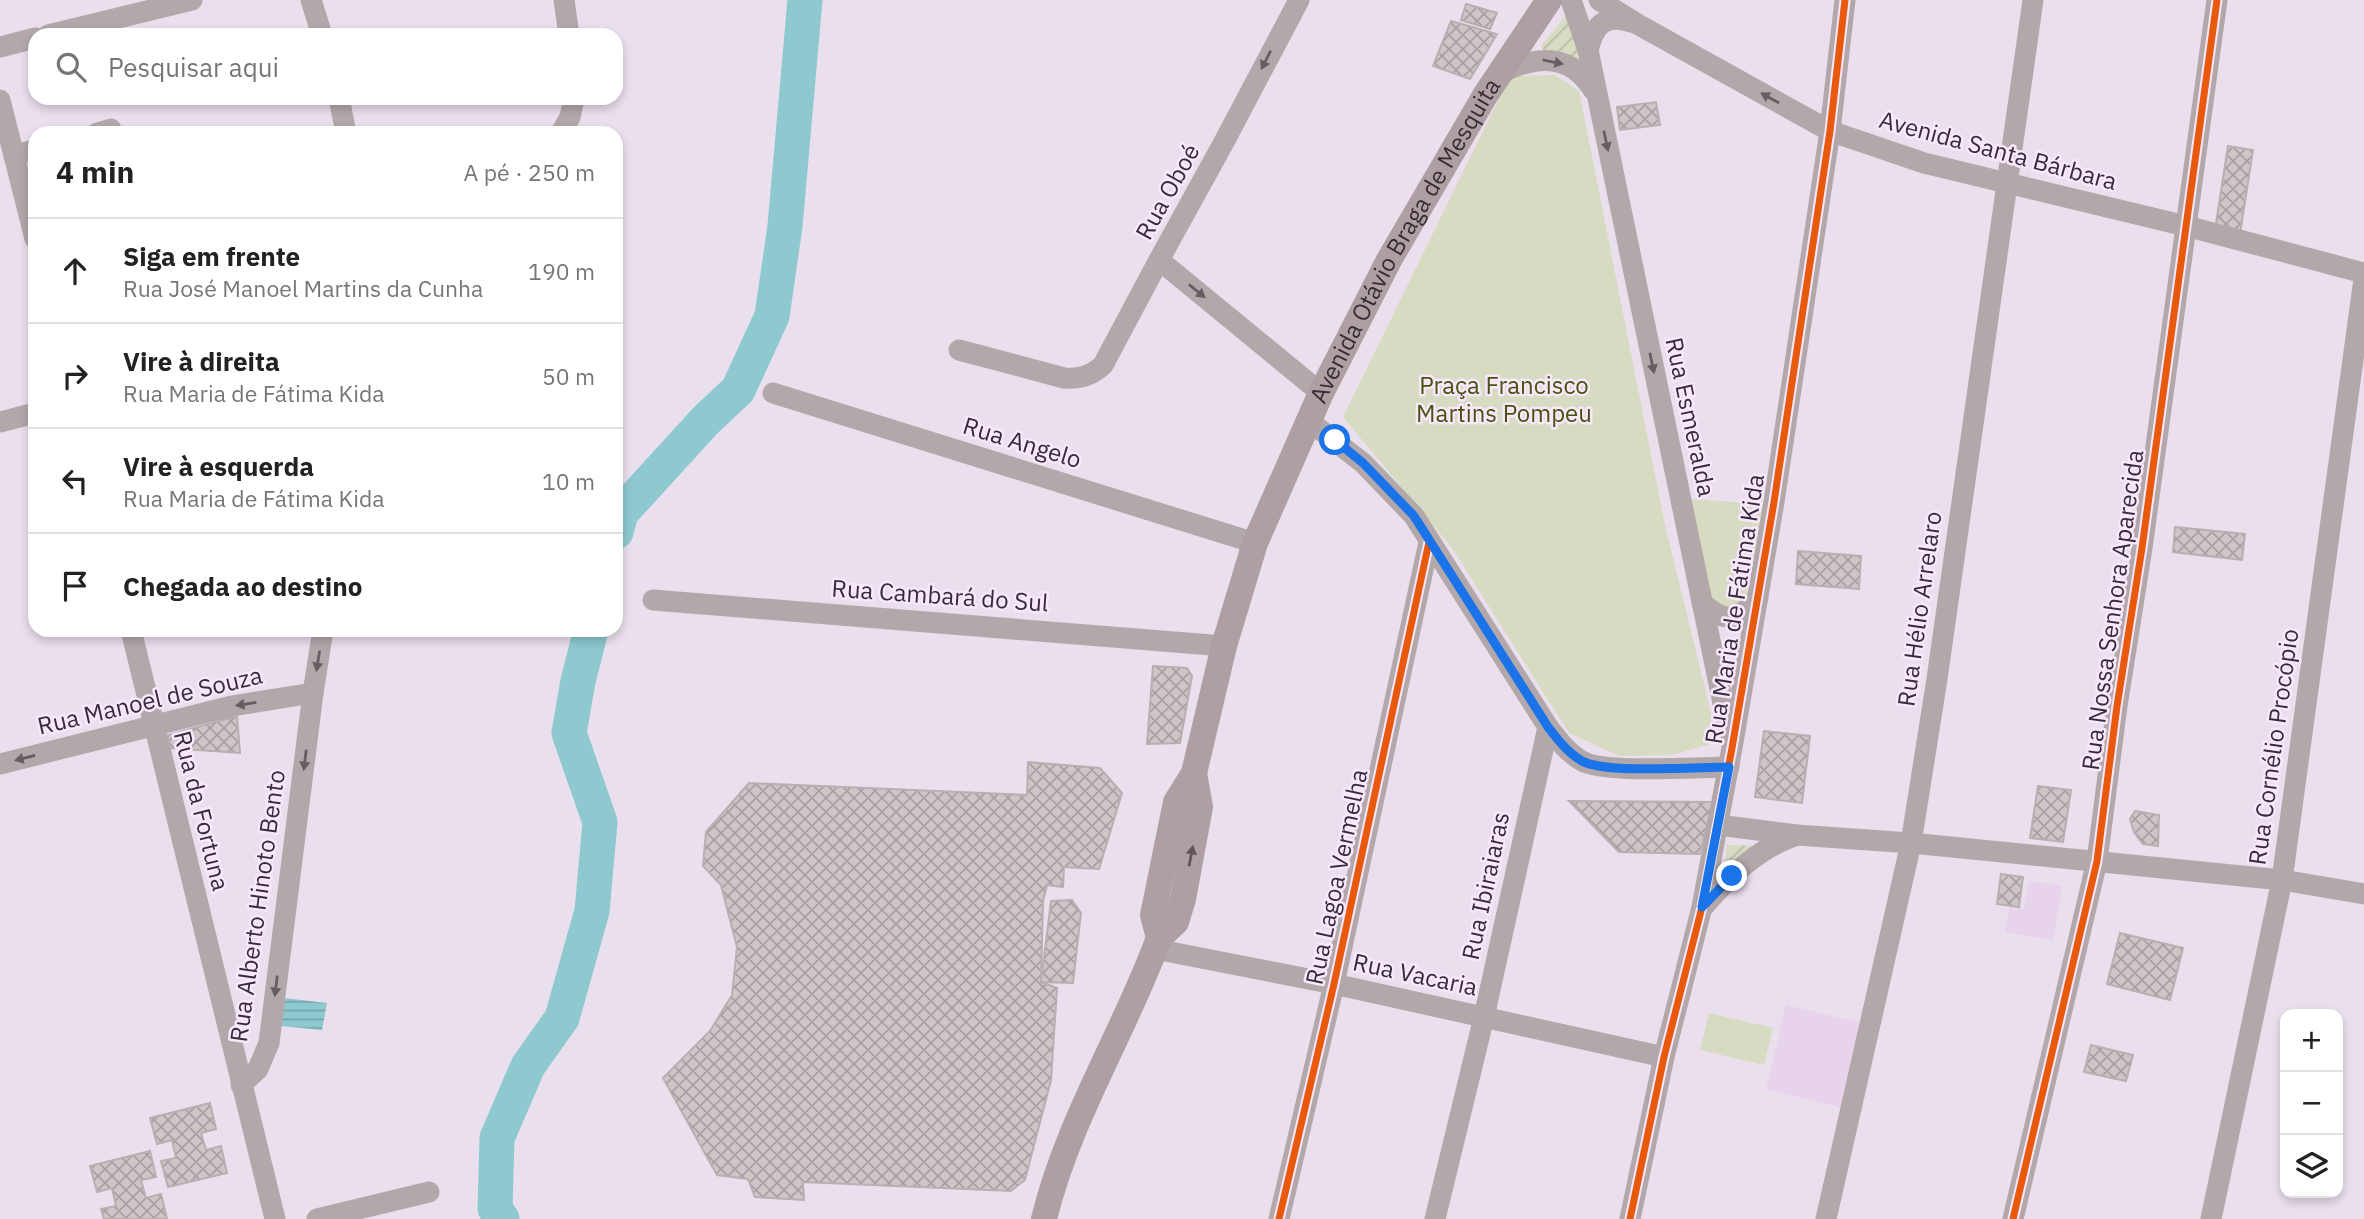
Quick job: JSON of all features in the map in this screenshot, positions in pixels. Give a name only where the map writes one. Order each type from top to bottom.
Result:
[{"type":"main road","name":"Avenida Otávio Braga de Mesquita","points":[[1044,1219],[1053,1184],[1078,1120],[1157,943],[1176,922],[1183,899],[1200,807],[1194,773],[1224,646],[1255,542],[1321,393],[1389,260],[1499,74],[1549,0]]},
{"type":"street","points":[[77,28],[192,0]]},
{"type":"street","points":[[311,0],[320,28]]},
{"type":"street","points":[[564,0],[568,28]]},
{"type":"street","name":"Rua Oboé","points":[[1299,0],[1159,260],[1321,393]]},
{"type":"street","name":"Rua Esmeralda","points":[[1571,0],[1588,50],[1702,603],[1730,758]]},
{"type":"street","name":"Avenida Santa Bárbara","points":[[1599,0],[1830,131],[1924,163],[2186,226],[2364,276]]},
{"type":"street","name":"Rua Maria de Fátima Kida","points":[[1629,1219],[1664,1057],[1702,907],[1730,758],[1758,598],[1830,131],[1845,0]]},
{"type":"street","name":"Rua Hélio Arrelaro","points":[[1826,1219],[1911,842],[1937,679],[2033,0]]},
{"type":"street","name":"Rua Nossa Senhora Aparecida","points":[[2013,1219],[2097,861],[2217,0]]},
{"type":"street","name":"Avenida Santa Bárbara","points":[[1588,50],[1597,27],[1605,21],[1616,18],[1639,25]]},
{"type":"street","points":[[0,47],[28,40]]},
{"type":"street","points":[[1499,74],[1537,60],[1557,62],[1582,74],[1596,95]]},
{"type":"street","points":[[0,100],[28,211]]},
{"type":"street","points":[[340,105],[345,126]]},
{"type":"street","points":[[565,126],[573,105]]},
{"type":"street","points":[[14,155],[28,152]]},
{"type":"street","points":[[959,351],[1064,378],[1078,379],[1093,374],[1103,365],[1159,260]]},
{"type":"street","name":"Rua Cornélio Procópio","points":[[2211,1219],[2281,880],[2364,276]]},
{"type":"street","name":"Rua Angelo","points":[[773,393],[1255,542]]},
{"type":"street","points":[[0,422],[28,415]]},
{"type":"street","points":[[1309,421],[1363,463],[1414,516],[1564,748],[1584,763],[1608,768],[1730,758]]},
{"type":"street","name":"Rua Lagoa Vermelha","points":[[1279,1219],[1334,984],[1429,541]]},
{"type":"street","points":[[1702,603],[1713,613],[1723,617],[1736,617],[1758,598]]},
{"type":"street","name":"Rua Cambará do Sul","points":[[653,600],[1224,646]]},
{"type":"street","name":"Rua da Fortuna","points":[[133,637],[241,1085]]},
{"type":"street","name":"Rua Alberto Hinoto Bento","points":[[241,1085],[258,1069],[269,1043],[322,637]]},
{"type":"street","name":"Rua Manoel de Souza","points":[[0,764],[233,706],[313,693]]},
{"type":"street","name":"Rua Ibiraiaras","points":[[1435,1219],[1484,1017],[1548,727]]},
{"type":"street","points":[[1718,825],[1797,835],[1911,842],[2281,880],[2364,894]]},
{"type":"street","name":"Rua Maria de Fátima Kida","points":[[1702,907],[1752,859],[1768,847],[1797,835]]},
{"type":"street","name":"Rua Vacaria","points":[[1157,943],[1664,1057]]},
{"type":"street","points":[[241,1085],[275,1219]]},
{"type":"street","points":[[317,1219],[429,1192]]},
{"type":"shaded area","points":[[2029,881],[2062,886],[2053,940],[2005,932],[2009,908],[2024,910]]},
{"type":"shaded area","points":[[1786,1005],[1862,1023],[1842,1108],[1766,1089]]},
{"type":"green space","points":[[1567,14],[1585,67],[1545,52],[1541,46]]},
{"type":"green space","name":"Praça Francisco Martins Pompeu","points":[[1555,75],[1579,91],[1665,525],[1718,742],[1672,755],[1619,756],[1569,733],[1452,548],[1343,417],[1510,76]]},
{"type":"green space","points":[[1682,498],[1771,505],[1745,609],[1736,614],[1707,601]]},
{"type":"green space","points":[[1727,845],[1765,846],[1725,872]]},
{"type":"green space","points":[[1709,1013],[1773,1028],[1764,1065],[1700,1050]]},
{"type":"water","points":[[275,997],[327,1003],[322,1030],[271,1025]]},
{"type":"building","points":[[1466,4],[1497,13],[1490,29],[1461,20]]},
{"type":"building","points":[[1451,21],[1497,34],[1470,79],[1433,66]]},
{"type":"building","points":[[1656,102],[1660,125],[1620,130],[1617,107]]},
{"type":"building","points":[[2228,146],[2253,150],[2240,234],[2215,230]]},
{"type":"building","points":[[2175,527],[2245,534],[2242,560],[2173,552]]},
{"type":"building","points":[[1798,551],[1861,556],[1859,589],[1796,584]]},
{"type":"building","points":[[1153,666],[1187,668],[1192,676],[1180,743],[1147,744]]},
{"type":"building","points":[[237,716],[240,753],[169,748],[168,735]]},
{"type":"building","points":[[1764,731],[1810,736],[1802,803],[1755,797]]},
{"type":"building","points":[[1028,762],[1100,768],[1122,793],[1099,869],[1064,867],[1063,887],[1047,885],[1043,901],[1041,982],[1057,988],[1051,1080],[1025,1180],[1011,1191],[803,1182],[804,1200],[755,1197],[748,1179],[717,1175],[663,1078],[710,1031],[732,995],[737,947],[721,885],[703,866],[706,832],[749,783],[1027,795]]},
{"type":"building","points":[[2038,786],[2071,790],[2063,842],[2030,838]]},
{"type":"building","points":[[1569,801],[1713,802],[1700,854],[1619,852]]},
{"type":"building","points":[[2135,811],[2159,815],[2158,846],[2143,844],[2134,832],[2130,819]]},
{"type":"building","points":[[2001,874],[2023,877],[2019,907],[1997,904]]},
{"type":"building","points":[[1072,900],[1081,913],[1073,983],[1041,982],[1051,901]]},
{"type":"building","points":[[2120,933],[2183,948],[2170,1000],[2107,984]]},
{"type":"building","points":[[2091,1045],[2133,1055],[2126,1081],[2084,1072]]},
{"type":"building","points":[[210,1103],[216,1129],[201,1133],[206,1150],[221,1146],[227,1173],[168,1187],[161,1161],[176,1158],[172,1140],[157,1144],[150,1118]]},
{"type":"building","points":[[150,1151],[156,1177],[141,1180],[146,1198],[161,1194],[167,1219],[104,1219],[101,1209],[116,1206],[112,1188],[97,1192],[90,1166]]},
{"type":"waterway","points":[[623,511],[705,421],[738,390],[772,316],[785,226],[805,0]]},
{"type":"waterway","points":[[502,1219],[495,1209],[497,1138],[528,1066],[562,1018],[592,911],[600,822],[569,733],[589,637]]},
{"type":"cycle path","points":[[1630,1219],[1664,1057],[1702,907],[1732,748],[1774,502],[1830,131],[1845,0]]},
{"type":"cycle path","points":[[2013,1219],[2097,861],[2217,0]]},
{"type":"cycle path","points":[[1279,1219],[1334,984],[1429,542]]},
{"type":"route","points":[[1335,440],[1389,488],[1414,516],[1564,748],[1584,763],[1608,768],[1729,767],[1702,907],[1732,876]]}]
